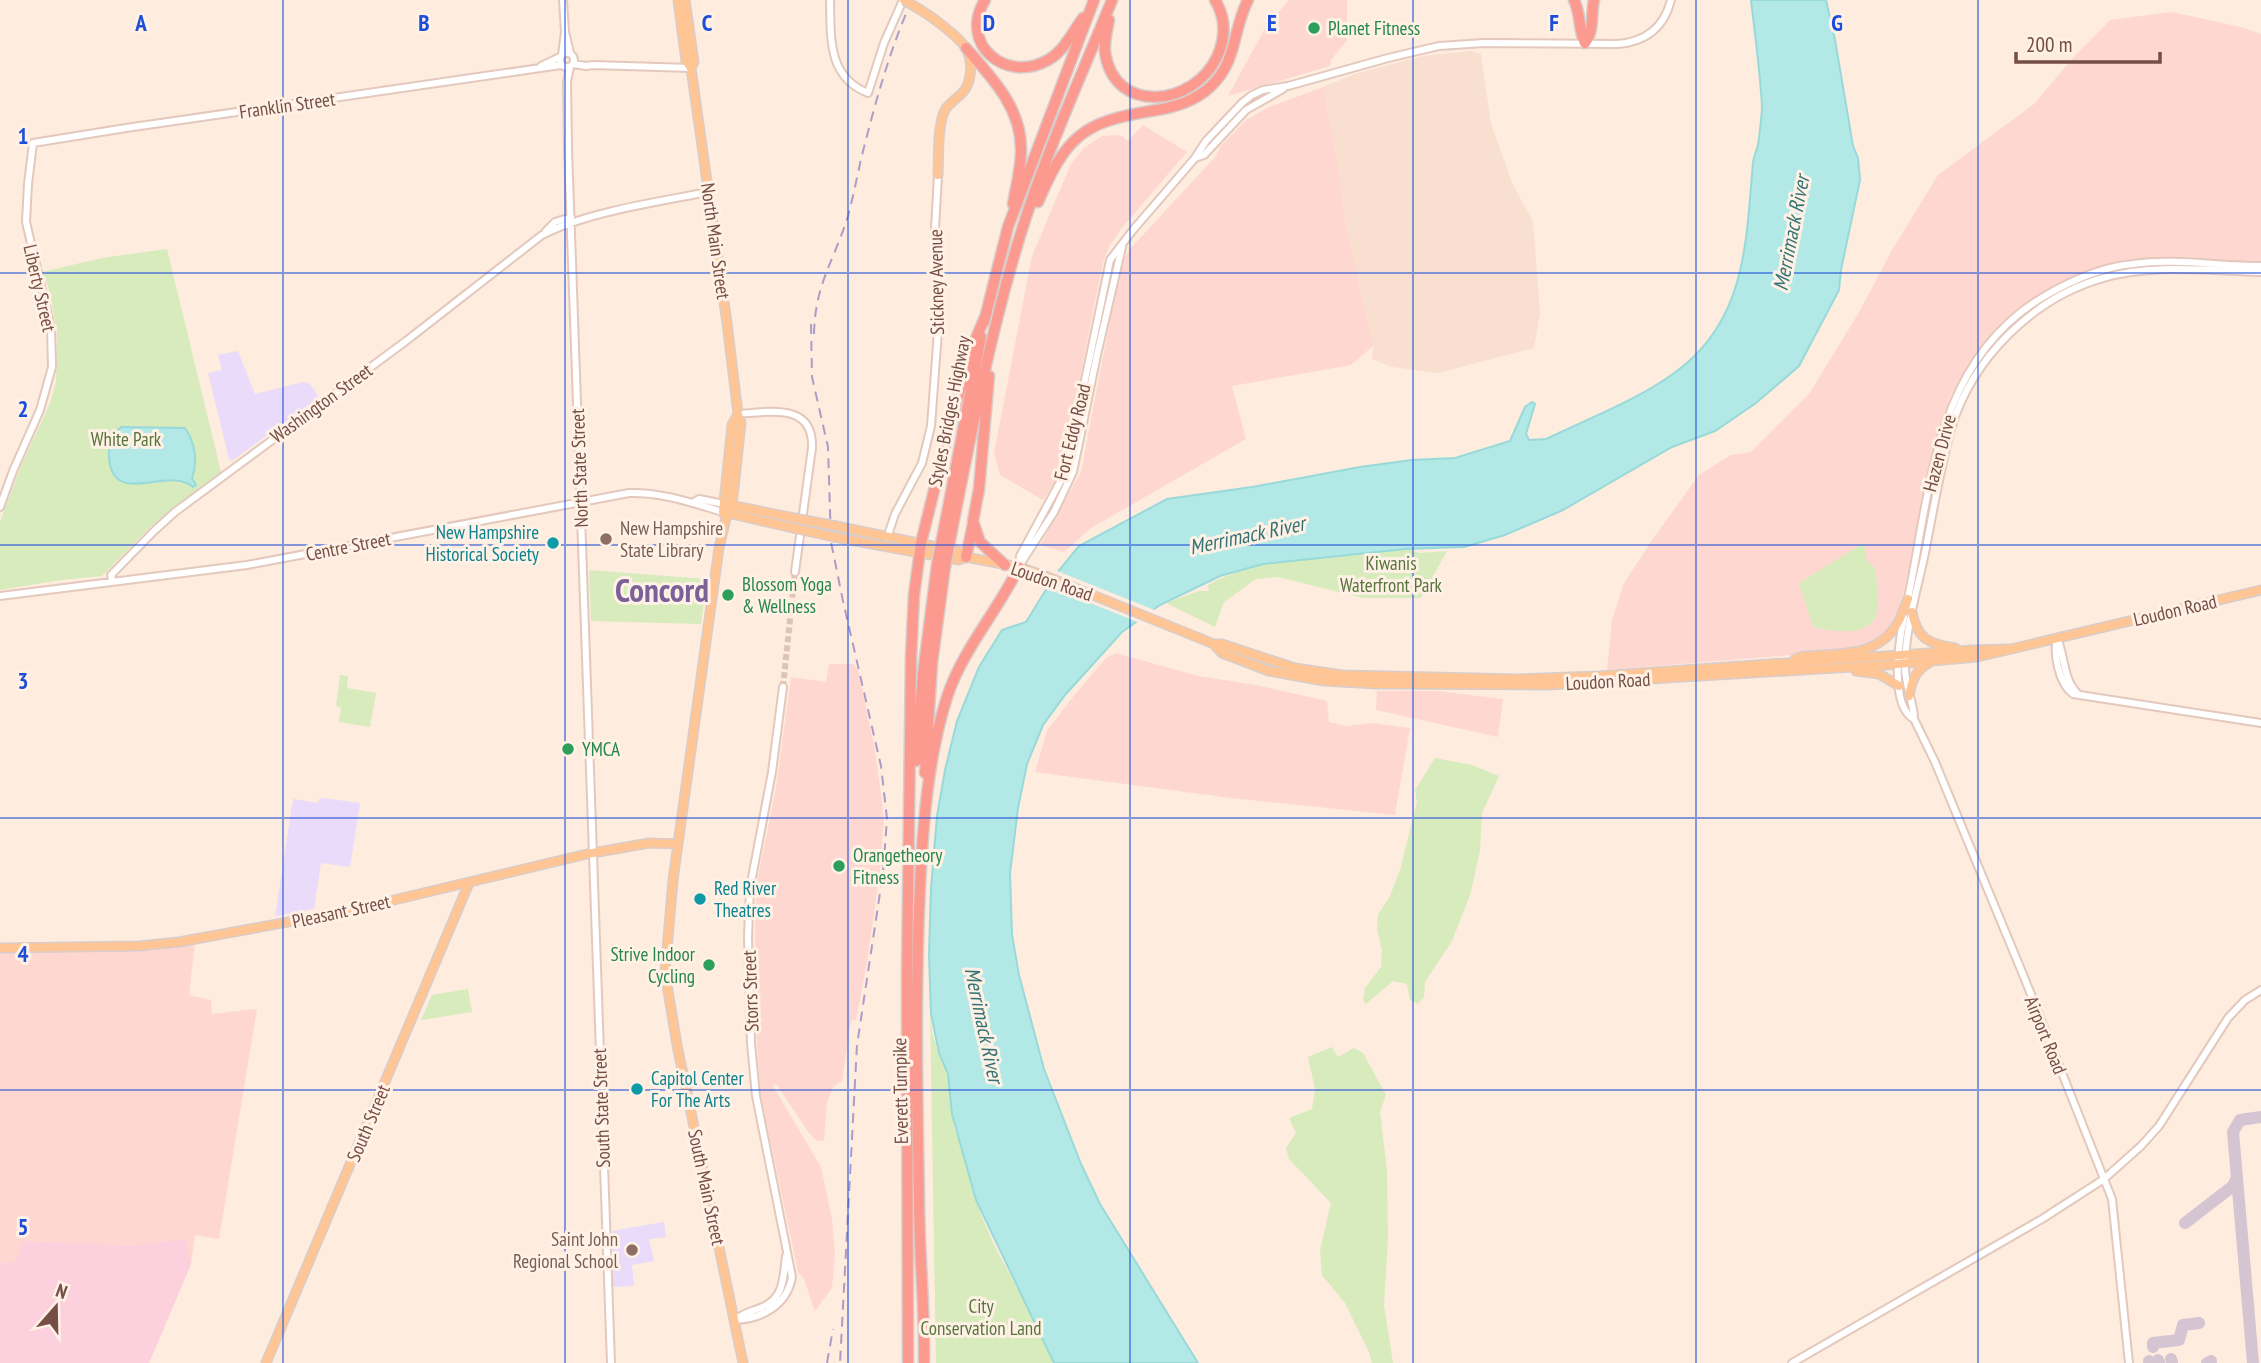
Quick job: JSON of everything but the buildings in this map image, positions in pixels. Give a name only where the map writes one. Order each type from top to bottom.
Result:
[{"type":"highway","points":[[985,0],[979,10],[976,27],[983,47],[998,61],[1024,67],[1039,65],[1055,56],[1094,2]]},
{"type":"highway","points":[[1112,0],[1105,49],[1111,70],[1117,80],[1130,90],[1150,97],[1162,97],[1193,86],[1209,71],[1215,61],[1223,41],[1224,30],[1223,19],[1215,0]]},
{"type":"highway","name":"Styles Bridges Highway","points":[[946,540],[1000,304],[1020,236],[1046,163],[1112,0]]},
{"type":"highway","points":[[1020,236],[1059,159],[1084,132],[1114,118],[1184,104],[1211,87],[1230,59],[1248,0]]},
{"type":"highway","points":[[1574,0],[1580,16],[1581,36],[1585,43],[1591,36],[1594,0]]},
{"type":"highway","name":"Styles Bridges Highway","points":[[909,842],[923,674],[985,317],[1008,228],[1094,2]]},
{"type":"highway","points":[[966,48],[1006,96],[1017,122],[1021,149],[1020,166],[1008,228]]},
{"type":"highway","points":[[966,557],[979,489],[985,410],[1000,304]]},
{"type":"highway","points":[[909,842],[911,658],[920,548],[955,406],[972,348],[985,317]]},
{"type":"highway","points":[[973,521],[980,542],[1005,565]]},
{"type":"highway","name":"Styles Bridges Highway","points":[[924,819],[929,696],[942,566]]},
{"type":"highway","points":[[924,819],[940,724],[951,687],[964,659],[1019,567]]},
{"type":"highway","name":"Everett Turnpike","points":[[924,819],[920,858],[917,964],[919,1200],[925,1321],[924,1363]]},
{"type":"highway","name":"Everett Turnpike","points":[[908,1363],[909,842]]},
{"type":"highway","points":[[925,1321],[929,1363]]},
{"type":"main road","name":"North Main Street","points":[[678,0],[686,61],[691,68],[738,414],[733,425],[727,511],[719,548],[678,844]]},
{"type":"main road","name":"North Main Street","points":[[685,0],[694,62],[691,68]]},
{"type":"main road","points":[[903,0],[941,25],[966,48],[971,71],[963,93],[946,107],[944,113],[938,175]]},
{"type":"main road","name":"Loudon Road","points":[[727,511],[794,518],[836,526],[887,536],[959,560],[966,557],[1019,567],[1214,644],[1223,644],[1296,668],[1342,675],[1587,677],[1782,664],[1901,659],[1933,661],[1977,657],[2261,590]]},
{"type":"main road","name":"Loudon Road","points":[[727,511],[884,547],[920,548]]},
{"type":"main road","points":[[1782,664],[1804,656],[1869,649],[1885,639],[1898,624],[1908,599]]},
{"type":"main road","points":[[1912,612],[1915,627],[1926,639],[1940,645],[1972,650]]},
{"type":"main road","name":"Loudon Road","points":[[1214,644],[1222,653],[1269,671],[1324,681],[1366,684],[1548,685],[1801,669],[1972,650],[2008,649]]},
{"type":"main road","points":[[1909,696],[1913,678],[1921,668],[1933,661]]},
{"type":"main road","points":[[1801,669],[1818,673],[1870,672],[1886,677],[1899,686]]},
{"type":"main road","name":"Pleasant Street","points":[[0,948],[128,946],[179,942],[348,911],[592,853],[649,843],[678,844]]},
{"type":"main road","name":"South Main Street","points":[[678,844],[667,929],[666,980],[743,1363]]},
{"type":"main road","name":"South Street","points":[[266,1363],[469,883]]},
{"type":"street","name":"North State Street","points":[[563,0],[592,853]]},
{"type":"street","points":[[830,0],[831,37],[838,67],[849,83],[868,93],[884,43],[903,0]]},
{"type":"street","name":"Fort Eddy Road","points":[[1019,567],[1054,512],[1073,472],[1122,245],[1195,158],[1206,141],[1252,95],[1439,46],[1484,43],[1629,43],[1644,38],[1658,27],[1671,0]]},
{"type":"street","name":"Franklin Street","points":[[33,143],[304,104],[567,61],[593,65],[691,68]]},
{"type":"street","name":"Liberty Street","points":[[0,508],[40,410],[52,367],[51,328],[26,222],[33,143]]},
{"type":"street","name":"Stickney Avenue","points":[[884,547],[895,514],[922,463],[931,426],[940,304],[934,229],[938,175]]},
{"type":"street","name":"Washington Street","points":[[112,581],[113,573],[175,512],[406,341],[542,235],[572,220],[708,192]]},
{"type":"street","name":"Hazen Drive","points":[[1901,659],[1908,599],[1943,425],[1967,374],[2001,330],[2024,310],[2057,289],[2088,275],[2131,264],[2158,262],[2261,266]]},
{"type":"street","name":"Hazen Drive","points":[[1901,659],[1952,428],[1976,375],[2007,336],[2037,310],[2056,299],[2084,284],[2113,275],[2132,271],[2169,270],[2261,272]]},
{"type":"street","points":[[738,414],[792,413],[805,422],[810,431],[812,448],[795,572]]},
{"type":"street","name":"Centre Street","points":[[0,596],[247,565],[581,501],[638,493],[694,502],[699,499],[727,511]]},
{"type":"street","points":[[2057,638],[2055,647],[2064,684],[2070,693],[2261,723]]},
{"type":"street","name":"Airport Road","points":[[1901,659],[1899,686],[1909,716],[1914,719]]},
{"type":"street","name":"Airport Road","points":[[1901,659],[1914,709],[1914,719],[1935,762],[2024,977],[2104,1179],[2114,1210],[2129,1363]]},
{"type":"street","name":"Storrs Street","points":[[735,1320],[742,1314],[765,1306],[778,1296],[785,1281],[786,1254],[756,1096],[751,1043],[748,915],[752,873],[772,772],[782,687]]},
{"type":"street","name":"South State Street","points":[[592,853],[611,1363]]},
{"type":"street","points":[[1792,1363],[2042,1219],[2104,1179],[2159,1126],[2228,1018],[2245,1000],[2261,990]]},
{"type":"shaded area","points":[[1289,0],[1347,0],[1347,40],[1331,60],[1330,66],[1228,96],[1267,25]]},
{"type":"shaded area","points":[[2172,12],[2261,34],[2261,263],[2142,259],[2100,268],[2049,290],[1996,330],[1975,355],[1949,399],[1936,439],[1899,614],[1895,623],[1879,640],[1852,650],[1607,670],[1612,620],[1624,583],[1655,536],[1699,475],[1731,455],[1751,452],[1809,394],[1938,175],[2034,104],[2110,20]]},
{"type":"shaded area","points":[[1471,51],[1481,54],[1491,124],[1513,185],[1533,222],[1540,313],[1534,348],[1438,373],[1392,367],[1372,359],[1373,346],[1345,220],[1338,164],[1323,87],[1355,74],[1423,56]]},
{"type":"shaded area","points":[[1323,87],[1338,164],[1345,220],[1373,346],[1351,365],[1232,386],[1246,439],[1091,528],[1064,552],[1040,545],[1081,472],[1115,294],[1123,260],[1129,250],[1246,120],[1269,107]]},
{"type":"shaded area","points":[[1143,125],[1187,152],[1121,229],[1104,259],[1064,459],[1060,473],[1043,500],[1000,475],[994,453],[1032,256],[1071,164],[1084,148],[1102,136],[1120,135],[1128,141]]},
{"type":"shaded area","points":[[238,351],[255,394],[303,382],[309,383],[319,397],[232,461],[229,459],[208,373],[222,370],[218,355]]},
{"type":"shaded area","points":[[1116,653],[1198,676],[1256,685],[1327,701],[1329,722],[1346,726],[1371,723],[1410,728],[1395,815],[1231,798],[1035,772],[1047,731],[1106,658]]},
{"type":"shaded area","points":[[829,664],[854,664],[858,670],[875,750],[884,818],[880,870],[867,962],[856,1020],[852,1020],[850,1028],[842,1081],[834,1086],[827,1102],[824,1140],[817,1141],[809,1133],[776,1084],[773,1086],[821,1167],[832,1219],[835,1255],[832,1288],[815,1311],[804,1279],[798,1272],[760,1092],[755,913],[758,877],[776,788],[791,677],[826,682]]},
{"type":"shaded area","points":[[1377,691],[1437,691],[1503,699],[1498,737],[1376,710]]},
{"type":"shaded area","points":[[293,799],[318,803],[319,799],[360,803],[350,867],[321,863],[314,909],[275,916]]},
{"type":"shaded area","points":[[195,943],[189,995],[211,1000],[212,1014],[257,1009],[219,1239],[195,1235],[191,1264],[149,1363],[0,1363],[0,951],[128,950]]},
{"type":"shaded area","name":"Saint John Regional School","points":[[664,1222],[666,1237],[649,1239],[654,1261],[632,1265],[634,1286],[613,1287],[612,1231]]},
{"type":"shaded area","points":[[185,1239],[191,1264],[149,1363],[0,1363],[0,1263],[14,1263],[24,1241],[129,1246]]},
{"type":"green space","name":"White Park","points":[[167,249],[221,472],[150,527],[102,576],[0,590],[0,522],[56,383],[57,330],[48,286],[42,272],[102,258]]},
{"type":"green space","points":[[1862,544],[1865,547],[1866,559],[1876,570],[1876,616],[1864,628],[1856,630],[1838,631],[1813,627],[1799,583]]},
{"type":"green space","name":"Kiwanis Waterfront Park","points":[[1411,550],[1419,553],[1447,551],[1421,598],[1363,598],[1278,577],[1256,579],[1224,602],[1215,627],[1166,603],[1199,591],[1208,591],[1207,586],[1220,579],[1274,561]]},
{"type":"green space","points":[[589,570],[707,579],[701,624],[591,621]]},
{"type":"green space","points":[[340,675],[348,676],[347,688],[376,693],[370,727],[339,722],[341,708],[336,706]]},
{"type":"green space","points":[[1435,758],[1472,765],[1499,776],[1482,813],[1480,851],[1470,895],[1452,941],[1425,982],[1424,997],[1418,1004],[1410,1000],[1407,984],[1393,981],[1366,1004],[1363,1001],[1365,988],[1381,967],[1378,915],[1390,896],[1400,870],[1417,802],[1415,790]]},
{"type":"green space","points":[[468,989],[472,1012],[421,1020],[432,995]]},
{"type":"green space","name":"City Conservation Land","points":[[930,1009],[932,1032],[939,1056],[945,1064],[955,1106],[953,1124],[979,1201],[980,1212],[994,1245],[1057,1363],[936,1363]]},
{"type":"green space","points":[[1332,1047],[1338,1057],[1354,1048],[1363,1053],[1386,1095],[1380,1112],[1387,1170],[1388,1239],[1384,1305],[1393,1363],[1372,1363],[1345,1303],[1322,1275],[1320,1250],[1331,1203],[1289,1159],[1286,1148],[1296,1133],[1289,1118],[1312,1109],[1315,1089],[1308,1057]]},
{"type":"water","name":"Merrimack River","points":[[1751,0],[1826,0],[1853,146],[1858,158],[1860,180],[1839,290],[1799,366],[1756,403],[1715,431],[1672,447],[1563,510],[1505,535],[1464,547],[1405,549],[1263,564],[1220,576],[1160,605],[1122,632],[1065,695],[1043,725],[1027,764],[1018,808],[1010,873],[1012,935],[1019,975],[1044,1069],[1081,1164],[1100,1204],[1198,1363],[1054,1363],[976,1200],[952,1114],[948,1074],[939,1053],[931,1014],[929,954],[937,816],[957,721],[979,667],[1002,630],[1026,622],[1055,575],[1079,546],[1167,499],[1360,467],[1455,458],[1510,441],[1525,407],[1532,402],[1535,404],[1526,434],[1529,440],[1546,439],[1652,388],[1682,367],[1720,324],[1731,300],[1745,247],[1753,163],[1759,141],[1762,110]]},
{"type":"water","points":[[121,427],[185,428],[194,452],[192,478],[196,485],[193,487],[170,480],[131,484],[120,481],[112,472],[109,452],[111,440]]},
{"type":"pier","points":[[1055,570],[1157,611],[1140,623],[1045,585]]},
{"type":"taxiway","points":[[2253,1363],[2233,1132],[2240,1120],[2261,1117]]},
{"type":"taxiway","points":[[2185,1223],[2233,1186],[2237,1178]]},
{"type":"taxiway","points":[[2153,1347],[2153,1343],[2179,1340],[2183,1325],[2199,1323]]},
{"type":"taxiway","points":[[2171,1359],[2172,1363]]},
{"type":"taxiway","points":[[2207,1363],[2211,1361]]},
{"type":"tunnel","points":[[783,687],[795,572]]},
{"type":"railway","points":[[814,334],[818,301],[848,216],[883,78],[912,0]]},
{"type":"railway","points":[[811,324],[812,377],[828,447],[831,542],[881,766],[887,819],[883,873],[857,1045],[840,1363]]},
{"type":"railway","points":[[827,1363],[833,1329]]},
{"type":"place","name":"Planet Fitness","points":[[1314,28]]},
{"type":"place","name":"New Hampshire State Library","points":[[606,539]]},
{"type":"place","name":"New Hampshire Historical Society","points":[[553,543]]},
{"type":"place","name":"Blossom Yoga & Wellness","points":[[728,595]]},
{"type":"place","name":"YMCA","points":[[568,749]]},
{"type":"place","name":"Orangetheory Fitness","points":[[839,866]]},
{"type":"place","name":"Red River Theatres","points":[[700,899]]},
{"type":"place","name":"Strive Indoor Cycling","points":[[709,965]]},
{"type":"place","name":"Capitol Center For The Arts","points":[[637,1089]]},
{"type":"place","name":"Saint John Regional School","points":[[632,1250]]},
{"type":"district","name":"Concord","points":[[662,589]]}]
